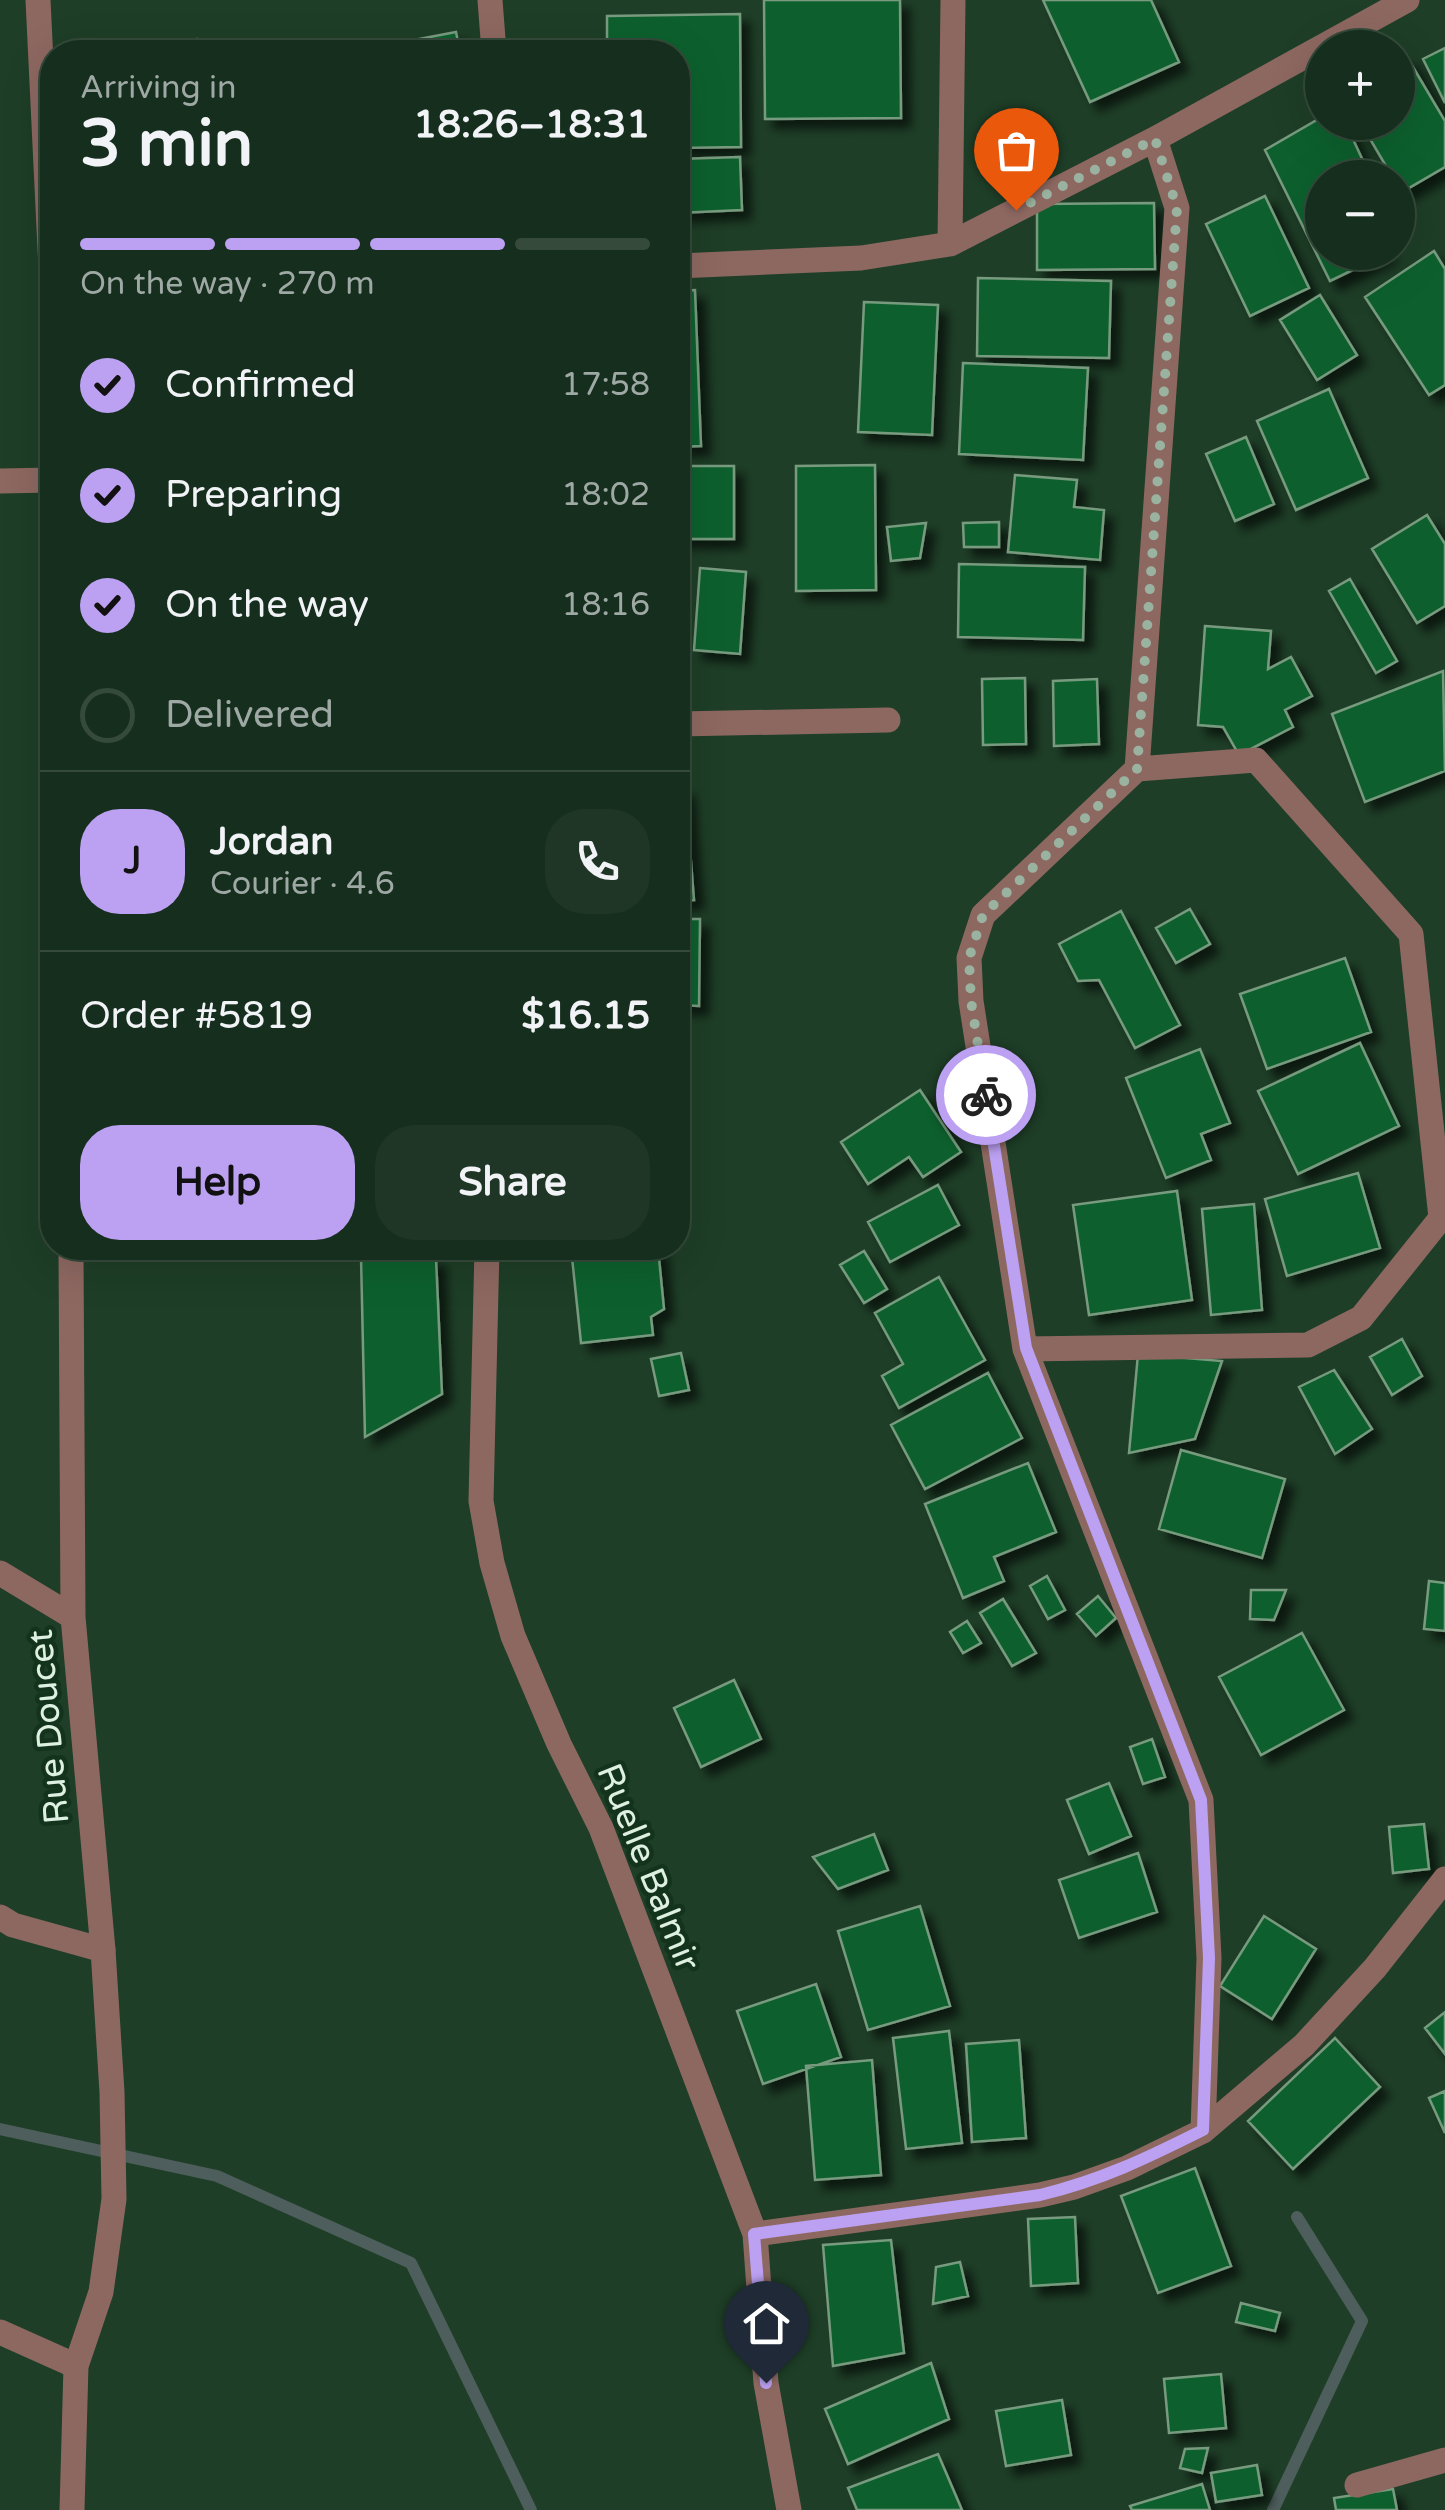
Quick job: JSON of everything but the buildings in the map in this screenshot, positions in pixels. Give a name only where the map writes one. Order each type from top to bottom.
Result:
[{"type":"street","points":[[38,0],[40,41]]},
{"type":"street","points":[[490,0],[493,40]]},
{"type":"street","points":[[950,244],[953,0]]},
{"type":"street","points":[[690,265],[861,258],[950,244],[1155,139],[1407,0]]},
{"type":"street","points":[[1137,769],[1177,208],[1155,139]]},
{"type":"street","points":[[0,481],[40,480]]},
{"type":"street","points":[[690,724],[888,720]]},
{"type":"street","points":[[1026,1348],[1308,1346],[1360,1318],[1442,1218],[1411,934],[1256,760],[1137,769],[983,915],[969,958],[971,1001],[1026,1348],[1201,1800],[1209,1958],[1203,2130]]},
{"type":"street","name":"Rue Doucet","points":[[71,1260],[73,1617],[103,1950],[114,2199],[101,2292],[76,2366],[72,2510]]},
{"type":"street","name":"Ruelle Balmir","points":[[487,1260],[481,1500],[492,1562],[514,1636],[559,1744],[601,1828],[754,2234],[766,2383],[789,2510]]},
{"type":"street","points":[[0,1573],[73,1617]]},
{"type":"street","points":[[754,2234],[1040,2195],[1128,2168],[1203,2130],[1304,2045],[1375,1968],[1445,1880]]},
{"type":"street","points":[[0,1917],[103,1950]]},
{"type":"street","points":[[0,2332],[76,2366]]},
{"type":"street","points":[[1357,2486],[1445,2460]]},
{"type":"waterway","points":[[0,2129],[217,2176],[411,2263],[531,2510]]},
{"type":"waterway","points":[[1273,2510],[1362,2321],[1297,2217]]},
{"type":"way so far","points":[[986,1095],[971,1001],[969,958],[983,915],[1137,769],[1177,208],[1155,139],[1016,210]]},
{"type":"route","points":[[766,2383],[754,2234],[1040,2195],[1128,2168],[1203,2130],[1209,1958],[1201,1800],[1026,1348],[986,1095]]}]
